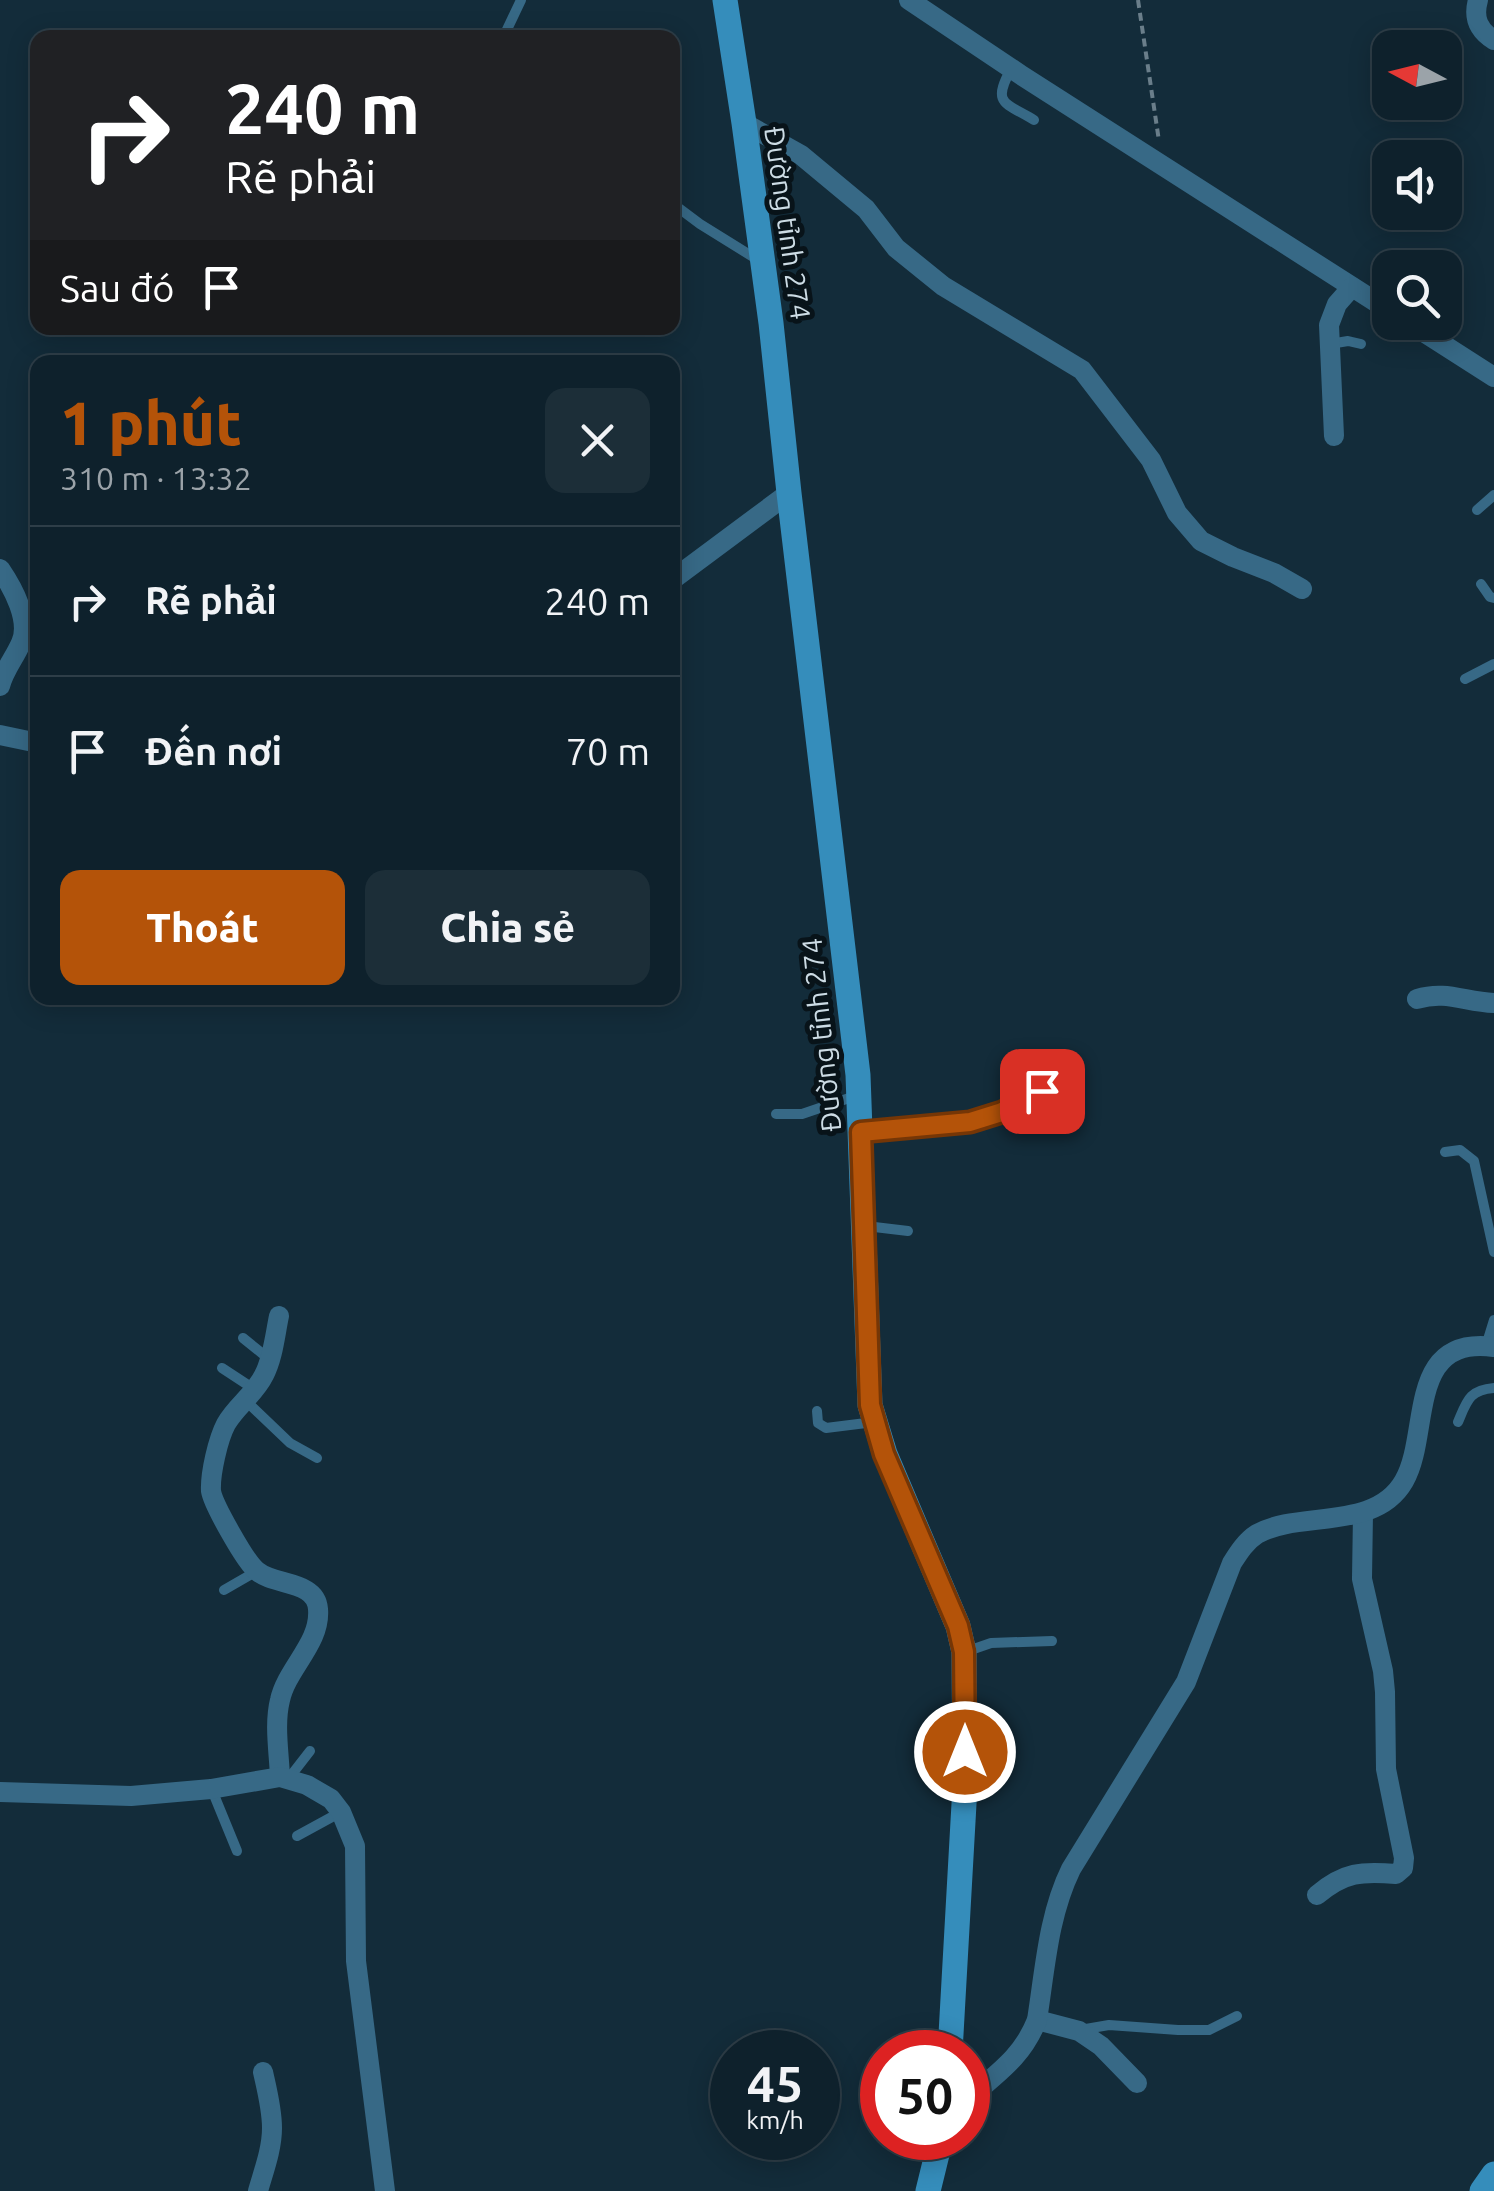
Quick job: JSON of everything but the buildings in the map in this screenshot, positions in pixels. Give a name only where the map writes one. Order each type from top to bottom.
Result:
[{"type":"main road","name":"Đường tỉnh 274","points":[[724,0],[763,264],[859,1095],[870,1405],[884,1454],[958,1626],[964,1652],[965,1786],[952,2030]]},
{"type":"main road","points":[[928,2191],[936,2160]]},
{"type":"main road","points":[[1482,2191],[1494,2174]]},
{"type":"street","points":[[909,0],[1372,299]]},
{"type":"street","points":[[1478,0],[1477,23],[1494,40]]},
{"type":"street","points":[[744,123],[800,155],[827,176],[866,209],[896,248],[943,286],[1082,370],[1151,460],[1177,514],[1201,541],[1302,588]]},
{"type":"street","points":[[1334,436],[1329,325],[1337,304],[1352,286]]},
{"type":"street","points":[[1436,340],[1494,377]]},
{"type":"street","points":[[680,574],[789,493]]},
{"type":"street","points":[[0,570],[22,615],[24,628],[22,642],[0,686]]},
{"type":"street","points":[[0,736],[30,742]]},
{"type":"street","points":[[1416,999],[1450,994],[1473,1003],[1494,1004]]},
{"type":"street","points":[[861,1132],[970,1122],[1002,1112],[1042,1091]]},
{"type":"street","points":[[280,1316],[265,1374],[227,1423],[219,1443],[212,1494],[216,1508],[257,1572],[304,1588],[315,1596],[317,1624],[312,1639],[279,1701],[284,1778]]},
{"type":"street","points":[[990,2080],[1019,2055],[1030,2037],[1037,2020],[1061,1889],[1186,1682],[1232,1562],[1256,1534],[1363,1513],[1390,1498],[1404,1482],[1432,1374],[1446,1358],[1466,1348],[1490,1347]]},
{"type":"street","points":[[1317,1895],[1331,1883],[1358,1872],[1396,1874],[1404,1858],[1386,1769],[1383,1671],[1362,1580],[1363,1513]]},
{"type":"street","points":[[0,1792],[120,1796],[284,1778],[331,1798],[355,1846],[356,1961],[385,2191]]},
{"type":"street","points":[[1037,2020],[1078,2030],[1102,2046],[1137,2084]]},
{"type":"street","points":[[258,2191],[272,2131],[263,2072]]},
{"type":"lane","points":[[506,30],[521,0]]},
{"type":"lane","points":[[1011,68],[1001,96],[1034,120]]},
{"type":"lane","points":[[680,210],[763,264]]},
{"type":"lane","points":[[1330,344],[1361,344]]},
{"type":"lane","points":[[1476,510],[1494,495]]},
{"type":"lane","points":[[1480,584],[1494,598]]},
{"type":"lane","points":[[1464,679],[1494,664]]},
{"type":"lane","points":[[776,1114],[802,1114],[859,1095]]},
{"type":"lane","points":[[1444,1152],[1460,1150],[1474,1160],[1494,1252]]},
{"type":"lane","points":[[865,1226],[908,1231]]},
{"type":"lane","points":[[1490,1347],[1494,1320]]},
{"type":"lane","points":[[243,1338],[269,1359]]},
{"type":"lane","points":[[222,1368],[290,1442],[317,1458]]},
{"type":"lane","points":[[1458,1422],[1468,1399],[1480,1390],[1494,1388]]},
{"type":"lane","points":[[818,1411],[818,1423],[826,1428],[875,1422]]},
{"type":"lane","points":[[224,1590],[257,1572]]},
{"type":"lane","points":[[964,1652],[991,1642],[1052,1640]]},
{"type":"lane","points":[[284,1778],[310,1751]]},
{"type":"lane","points":[[211,1788],[237,1852]]},
{"type":"lane","points":[[297,1836],[340,1812]]},
{"type":"lane","points":[[1078,2030],[1109,2024],[1209,2030],[1237,2016]]},
{"type":"path","points":[[1138,0],[1162,166]]},
{"type":"route","points":[[965,1752],[964,1652],[958,1626],[884,1454],[870,1405],[861,1132],[970,1122],[1002,1112],[1042,1091]]}]
